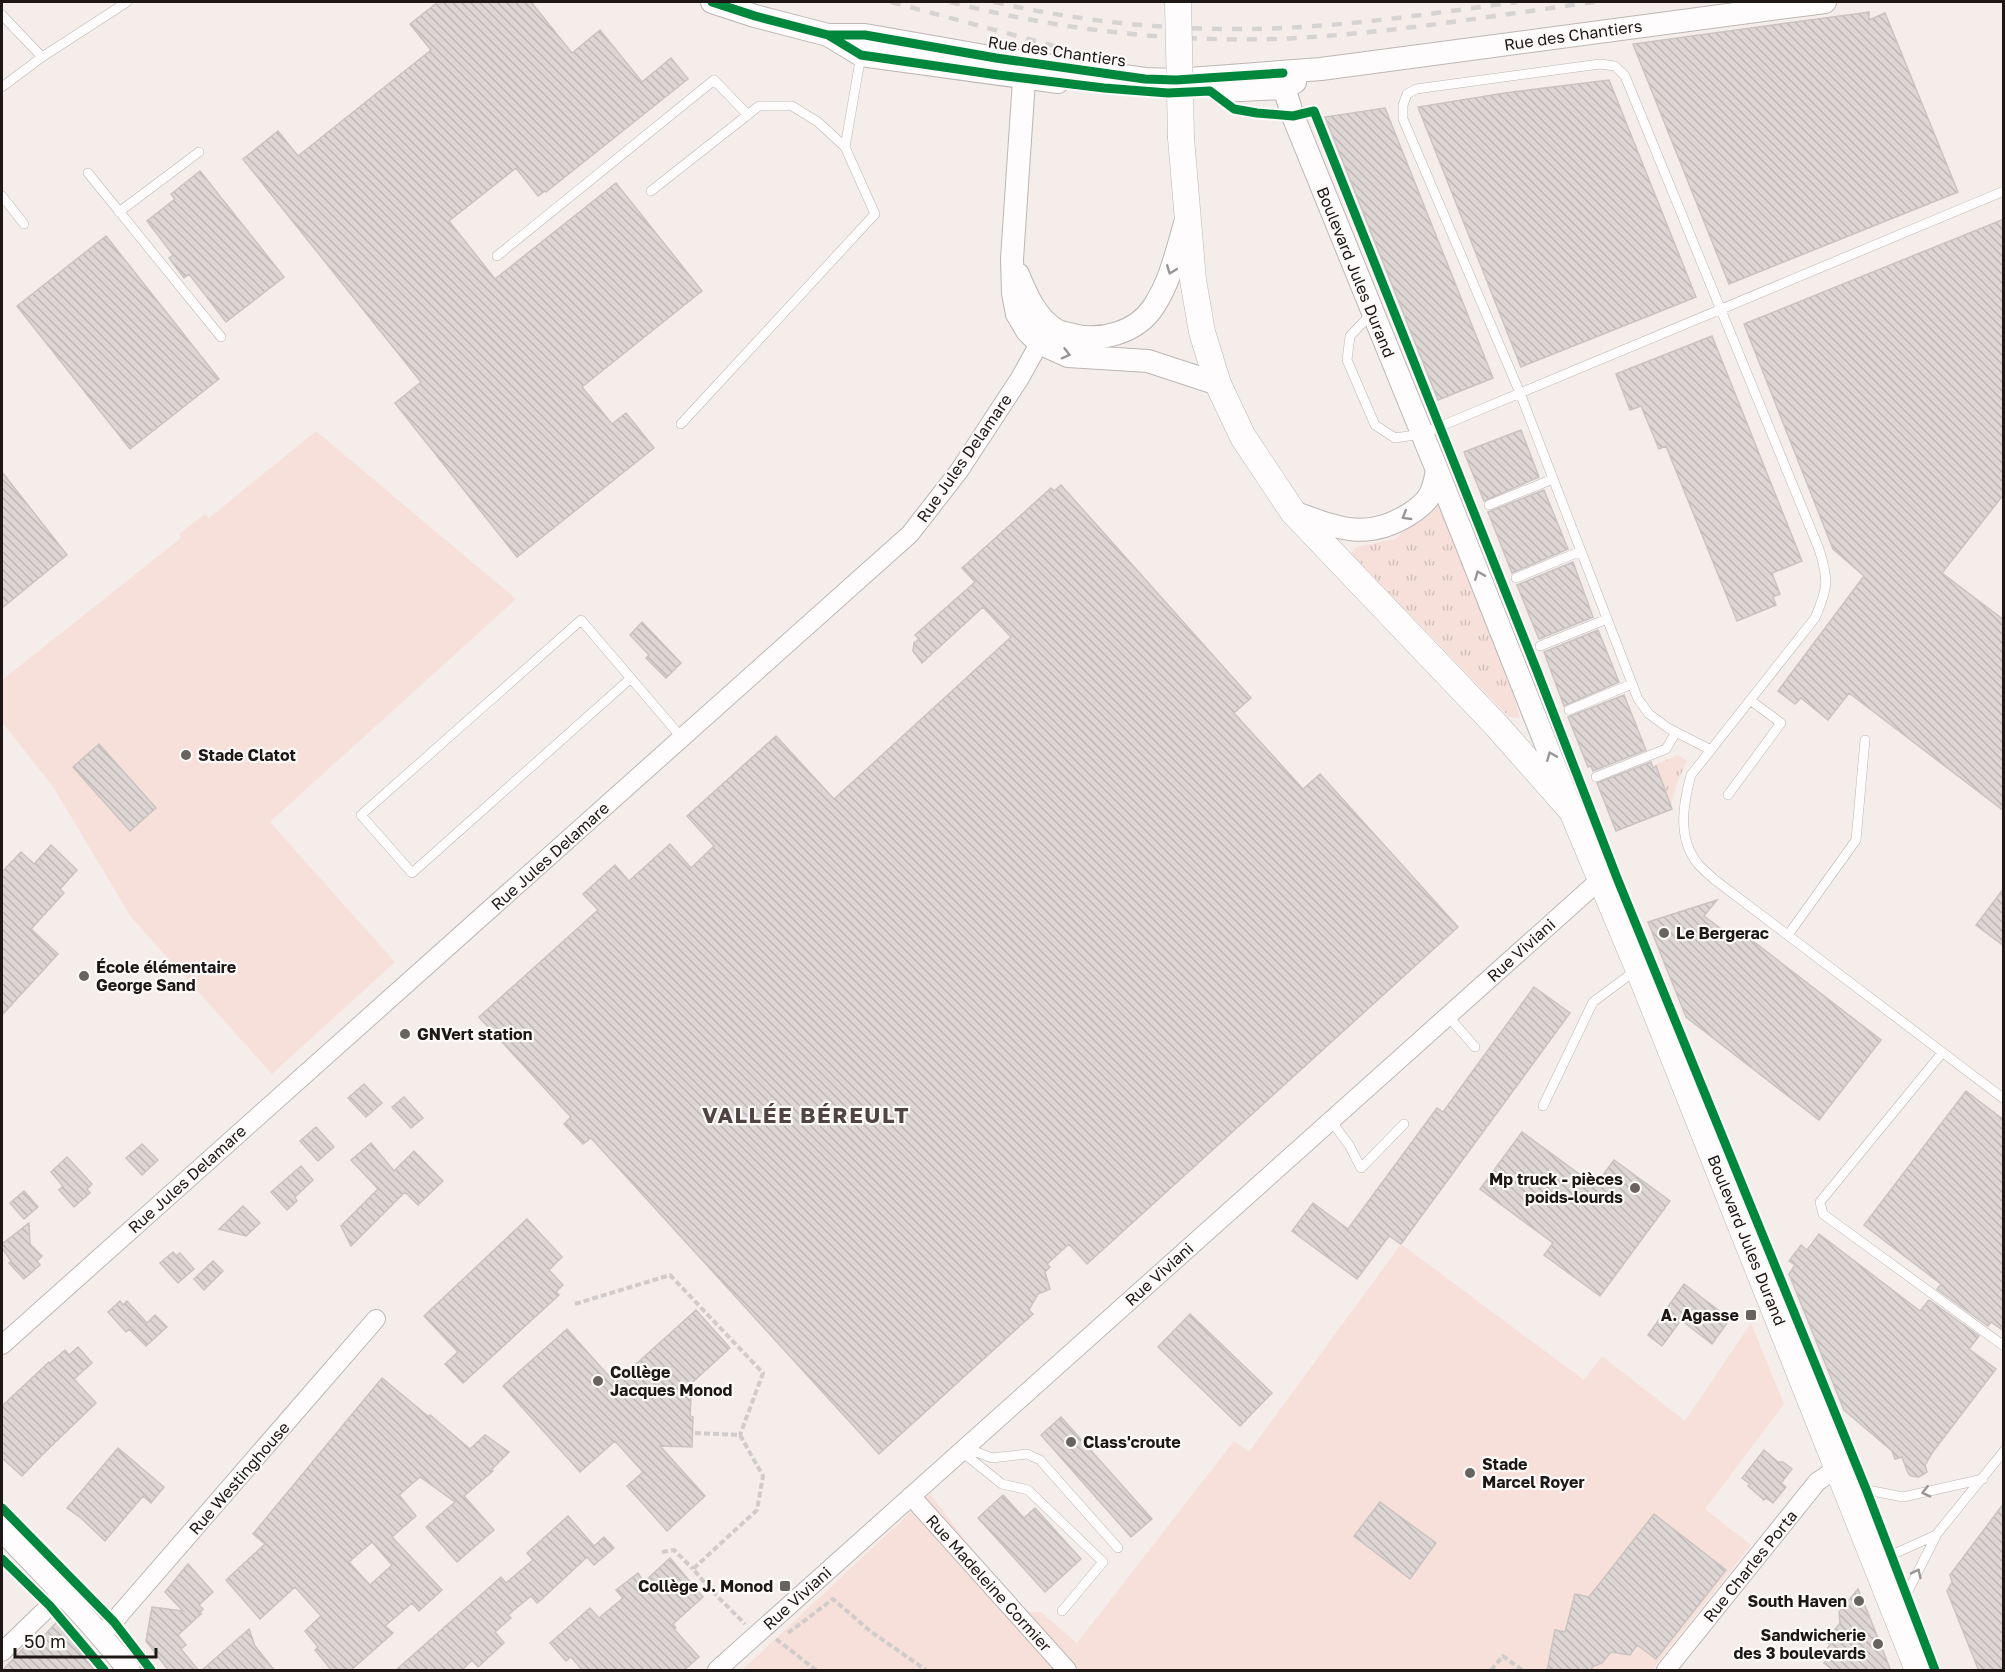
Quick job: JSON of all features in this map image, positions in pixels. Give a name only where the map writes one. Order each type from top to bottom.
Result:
[{"type":"main road","name":"Boulevard Jules Durand","points":[[1178,2],[1181,138],[1193,280],[1202,332],[1218,384],[1243,437],[1293,512],[1497,726],[1572,811],[1602,878],[1918,1671]]},
{"type":"street","name":"Rue des Chantiers","points":[[712,2],[863,45],[910,44],[1025,70],[1176,80],[1283,80],[1321,69],[1825,2]]},
{"type":"street","name":"Boulevard Jules Durand","points":[[1025,70],[1012,259],[1013,293],[1017,314],[1027,331],[1045,334],[1056,330],[1081,338],[1109,337],[1134,326],[1153,308],[1172,270],[1187,213]]},
{"type":"street","name":"Boulevard Jules Durand","points":[[1283,80],[1293,116],[1572,811]]},
{"type":"street","name":"Boulevard Jules Durand","points":[[1045,334],[1068,356],[1148,361],[1218,384]]},
{"type":"street","name":"Rue Jules Delamare","points":[[2,1345],[910,534],[959,471],[1020,378],[1045,334]]},
{"type":"street","points":[[1293,512],[1333,526],[1366,531],[1393,524],[1424,505],[1434,487],[1437,470]]},
{"type":"street","name":"Rue Viviani","points":[[717,1671],[1602,878]]},
{"type":"street","name":"Rue Westinghouse","points":[[101,1636],[376,1319]]},
{"type":"street","name":"Rue Charles Porta","points":[[1666,1671],[1817,1482],[1842,1476]]},
{"type":"street","name":"Rue Madeleine Cormier","points":[[911,1496],[1067,1671]]},
{"type":"street","points":[[2,1530],[101,1636],[123,1668]]},
{"type":"street","points":[[2,1652],[63,1593]]},
{"type":"lane","points":[[2,87],[42,57],[127,2]]},
{"type":"lane","points":[[2,15],[42,57]]},
{"type":"lane","points":[[845,147],[863,45]]},
{"type":"lane","points":[[1711,750],[1676,732],[1649,714],[1638,699],[1520,393],[1403,119],[1403,105],[1407,94],[1416,89],[1600,64],[1616,66],[1625,76],[1826,571],[1825,596],[1815,618],[1711,750],[1691,775],[1682,818],[1686,843],[1698,864],[1715,880],[2004,1100]]},
{"type":"lane","points":[[497,256],[714,80],[748,115]]},
{"type":"lane","points":[[651,191],[759,106],[792,106],[818,122],[845,147],[875,214],[681,424]]},
{"type":"lane","points":[[120,212],[199,152]]},
{"type":"lane","points":[[88,173],[221,337]]},
{"type":"lane","points":[[1373,313],[1350,336],[1347,360],[1375,425],[1395,438],[1422,434],[2004,191]]},
{"type":"lane","points":[[2,196],[24,224]]},
{"type":"lane","points":[[1489,505],[1553,479]]},
{"type":"lane","points":[[1516,578],[1581,551]]},
{"type":"lane","points":[[1540,646],[1607,619]]},
{"type":"lane","points":[[631,678],[412,873],[361,815],[581,620],[631,678],[682,738]]},
{"type":"lane","points":[[1569,710],[1632,684]]},
{"type":"lane","points":[[1728,795],[1781,723],[1750,700]]},
{"type":"lane","points":[[1596,777],[1666,749],[1676,732]]},
{"type":"lane","points":[[1788,935],[1856,840],[1865,740]]},
{"type":"lane","points":[[1543,1106],[1593,1002],[1638,968]]},
{"type":"lane","points":[[1448,1016],[1475,1047]]},
{"type":"lane","points":[[1942,1053],[1820,1202],[1823,1214],[2004,1347]]},
{"type":"lane","points":[[1331,1121],[1349,1145],[1361,1168],[1404,1124]]},
{"type":"lane","points":[[964,1450],[992,1458],[1027,1454],[1040,1460],[1118,1548]]},
{"type":"lane","points":[[964,1450],[1002,1484],[1028,1490],[1103,1562],[1062,1611]]},
{"type":"lane","points":[[1894,1609],[1906,1595],[1936,1535],[2004,1451]]},
{"type":"lane","points":[[1842,1476],[1903,1497],[1983,1479]]},
{"type":"lane","points":[[1876,1562],[1936,1535]]},
{"type":"path","points":[[575,1305],[670,1275],[763,1373],[740,1435],[763,1476],[757,1510],[693,1569]]},
{"type":"path","points":[[695,1433],[740,1435]]},
{"type":"path","points":[[662,1552],[674,1550],[710,1589],[760,1632],[778,1641],[816,1671]]},
{"type":"path","points":[[778,1641],[834,1599],[870,1630],[926,1671]]},
{"type":"path","points":[[1491,1671],[1503,1656],[1522,1671]]},
{"type":"green space","name":"Stade Clatot","points":[[316,431],[516,599],[270,822],[395,962],[272,1074],[131,917],[54,788],[2,722],[2,680],[181,538],[179,534],[205,514],[209,518]]},
{"type":"green space","points":[[1439,483],[1496,630],[1520,718],[1509,717],[1351,553],[1356,547],[1395,539],[1431,510]]},
{"type":"green space","points":[[1678,755],[1687,761],[1677,783],[1671,805],[1654,765]]},
{"type":"green space","name":"Stade Marcel Royer","points":[[1401,1244],[1584,1380],[1602,1356],[1685,1421],[1751,1323],[1784,1404],[1705,1509],[1751,1545],[1652,1670],[1525,1670],[1519,1666],[1515,1670],[742,1670],[930,1494],[1021,1612],[1041,1612],[1077,1643],[1234,1441],[1249,1452]]},
{"type":"building","points":[[438,2],[531,2],[572,53],[600,30],[642,82],[671,58],[688,79],[546,192],[538,196],[516,168],[449,221],[495,279],[616,183],[702,291],[582,387],[612,424],[626,413],[654,448],[517,557],[395,403],[421,382],[243,159],[278,131],[298,156],[431,50],[410,24]]},
{"type":"building","points":[[1869,12],[1869,20],[1885,13],[1958,192],[1729,284],[1633,44]]},
{"type":"building","points":[[1609,80],[1696,297],[1521,367],[1418,107]]},
{"type":"building","points":[[1385,108],[1493,378],[1438,400],[1325,117]]},
{"type":"building","points":[[200,171],[284,277],[226,322],[189,274],[184,278],[169,258],[173,255],[147,221],[175,199],[171,194]]},
{"type":"building","points":[[2004,219],[2004,494],[1942,573],[2004,620],[2004,811],[1849,693],[1828,720],[1801,698],[1795,704],[1778,691],[1864,576],[1833,549],[1744,324]]},
{"type":"building","points":[[106,236],[219,379],[130,449],[17,306]]},
{"type":"building","points":[[1712,336],[1802,561],[1772,573],[1780,594],[1773,597],[1776,605],[1737,621],[1666,446],[1659,449],[1641,406],[1630,410],[1616,374]]},
{"type":"building","points":[[1521,430],[1539,477],[1484,501],[1464,452]]},
{"type":"building","points":[[2,472],[67,555],[2,608]]},
{"type":"building","points":[[1061,485],[1251,698],[1234,713],[1303,789],[1320,774],[1458,927],[1087,1264],[1069,1244],[1047,1264],[1050,1267],[1045,1272],[1050,1289],[1038,1294],[1029,1310],[1033,1314],[879,1454],[591,1138],[583,1144],[564,1124],[571,1117],[479,1017],[598,910],[583,894],[615,865],[629,881],[670,844],[691,868],[714,846],[687,816],[776,736],[834,799],[1011,637],[983,607],[922,663],[913,651],[914,643],[919,639],[915,635],[975,582],[962,568],[1051,488],[1054,491]]},
{"type":"building","points":[[1544,490],[1568,549],[1512,573],[1488,512]]},
{"type":"building","points":[[1573,562],[1593,617],[1539,639],[1517,585]]},
{"type":"building","points":[[642,622],[681,663],[666,678],[646,658],[649,655],[630,635]]},
{"type":"building","points":[[1598,630],[1619,682],[1564,706],[1544,652]]},
{"type":"building","points":[[1624,695],[1646,750],[1593,771],[1591,766],[1588,767],[1568,717]]},
{"type":"building","points":[[99,744],[156,808],[130,831],[73,767]]},
{"type":"building","points":[[1651,762],[1653,768],[1656,766],[1672,809],[1616,831],[1597,783]]},
{"type":"building","points":[[51,845],[77,870],[60,889],[64,893],[31,929],[58,954],[2,1015],[2,872],[21,852],[34,864]]},
{"type":"building","points":[[2004,888],[2004,946],[1976,925]]},
{"type":"building","points":[[1717,900],[1704,916],[1727,933],[1740,931],[1881,1040],[1819,1120],[1686,1017],[1648,922]]},
{"type":"building","points":[[1534,987],[1570,1013],[1401,1244],[1389,1236],[1357,1279],[1292,1231],[1313,1203],[1348,1229],[1437,1108],[1443,1112]]},
{"type":"building","points":[[364,1084],[382,1103],[366,1117],[348,1098]]},
{"type":"building","points":[[1966,1091],[2004,1120],[2004,1331],[1991,1322],[1988,1326],[1937,1289],[1941,1284],[1864,1225]]},
{"type":"building","points":[[404,1097],[423,1118],[411,1128],[392,1107]]},
{"type":"building","points":[[316,1127],[334,1147],[318,1161],[300,1141]]},
{"type":"building","points":[[1522,1132],[1582,1176],[1592,1174],[1600,1179],[1614,1160],[1670,1201],[1600,1296],[1544,1255],[1553,1243],[1480,1189]]},
{"type":"building","points":[[371,1143],[394,1171],[414,1151],[443,1181],[418,1205],[405,1192],[351,1246],[341,1226],[378,1189],[351,1160]]},
{"type":"building","points":[[142,1144],[158,1160],[142,1175],[126,1158]]},
{"type":"building","points":[[67,1157],[92,1184],[87,1189],[90,1193],[74,1207],[59,1190],[63,1186],[51,1172]]},
{"type":"building","points":[[301,1166],[313,1180],[295,1197],[297,1201],[287,1210],[271,1192]]},
{"type":"building","points":[[24,1191],[38,1207],[24,1219],[10,1203]]},
{"type":"building","points":[[243,1206],[260,1223],[246,1236],[219,1229]]},
{"type":"building","points":[[527,1219],[562,1257],[549,1270],[563,1285],[556,1292],[559,1295],[463,1383],[445,1364],[458,1352],[424,1316]]},
{"type":"building","points":[[29,1223],[30,1244],[42,1256],[37,1261],[40,1265],[24,1279],[9,1263],[11,1261],[2,1248],[2,1244]]},
{"type":"building","points":[[1819,1234],[1920,1311],[1929,1300],[1979,1336],[1969,1349],[1996,1369],[1932,1453],[1925,1465],[1927,1472],[1919,1477],[1911,1476],[1902,1457],[1895,1459],[1892,1451],[1844,1410],[1789,1274],[1795,1265],[1789,1261],[1801,1245],[1807,1250]]},
{"type":"building","points":[[173,1252],[176,1256],[180,1253],[194,1269],[178,1283],[160,1263]]},
{"type":"building","points":[[213,1261],[223,1271],[204,1290],[194,1279]]},
{"type":"building","points":[[1684,1284],[1730,1319],[1712,1344],[1681,1320],[1662,1346],[1648,1335]]},
{"type":"building","points":[[120,1301],[123,1305],[127,1301],[147,1323],[155,1315],[167,1327],[146,1346],[129,1329],[126,1332],[108,1312]]},
{"type":"building","points":[[696,1310],[730,1348],[684,1390],[691,1397],[692,1447],[660,1446],[705,1496],[667,1531],[627,1486],[643,1472],[615,1441],[580,1472],[503,1386],[567,1329],[615,1383]]},
{"type":"building","points":[[1190,1314],[1272,1393],[1240,1426],[1158,1347]]},
{"type":"building","points":[[78,1347],[92,1363],[74,1379],[96,1403],[22,1476],[2,1458],[2,1406],[49,1362],[65,1350],[69,1355]]},
{"type":"building","points":[[382,1378],[470,1449],[485,1435],[509,1452],[491,1470],[493,1471],[464,1496],[494,1530],[457,1562],[426,1527],[455,1502],[420,1477],[399,1495],[416,1516],[392,1537],[442,1590],[419,1611],[412,1603],[385,1626],[393,1633],[350,1671],[332,1671],[315,1650],[318,1647],[305,1631],[321,1616],[295,1587],[260,1619],[226,1580],[265,1544],[253,1534]],"holes":[[[372,1542],[392,1565],[370,1585],[349,1562]]]},
{"type":"building","points":[[1061,1417],[1152,1519],[1131,1537],[1041,1435]]},
{"type":"building","points":[[118,1448],[164,1487],[151,1503],[143,1496],[105,1541],[67,1508]]},
{"type":"building","points":[[1764,1450],[1778,1462],[1783,1462],[1792,1469],[1781,1483],[1786,1487],[1773,1503],[1766,1498],[1764,1500],[1742,1478]]},
{"type":"building","points":[[1003,1495],[1024,1518],[1035,1508],[1081,1559],[1045,1592],[978,1518]]},
{"type":"building","points":[[1380,1502],[1436,1543],[1410,1579],[1354,1536]]},
{"type":"building","points":[[2004,1503],[2004,1671],[1979,1671],[1947,1591],[1952,1582],[1950,1575]]},
{"type":"building","points":[[1654,1514],[1726,1570],[1656,1659],[1637,1645],[1630,1655],[1611,1652],[1602,1663],[1592,1667],[1592,1671],[1547,1671],[1555,1630],[1565,1632],[1575,1594],[1589,1597]]},
{"type":"building","points":[[568,1516],[594,1546],[604,1537],[614,1548],[594,1565],[587,1557],[537,1603],[531,1596],[508,1615],[511,1618],[495,1632],[504,1643],[478,1667],[472,1660],[461,1671],[395,1671],[501,1577],[506,1583],[533,1560],[527,1553]]},
{"type":"building","points":[[670,1558],[703,1597],[673,1624],[676,1628],[674,1629],[699,1657],[683,1671],[583,1671],[571,1657],[566,1661],[550,1643],[590,1608],[599,1618],[623,1598],[616,1590],[638,1573],[644,1582]]},
{"type":"building","points":[[188,1564],[213,1592],[199,1605],[203,1609],[199,1614],[201,1614],[178,1635],[186,1645],[181,1649],[199,1671],[169,1671],[146,1641],[152,1607],[183,1611],[165,1592]]},
{"type":"building","points":[[1858,1589],[1891,1671],[1834,1671],[1824,1663],[1827,1659],[1822,1654],[1830,1645],[1826,1641],[1840,1623],[1839,1612]]},
{"type":"building","points":[[57,1622],[95,1671],[2,1671],[28,1643],[33,1647]]},
{"type":"building","points":[[249,1629],[255,1646],[275,1671],[201,1671]]},
{"type":"railway","points":[[891,2],[1062,48]]},
{"type":"railway","points":[[950,2],[1030,20],[1110,32],[1233,39],[1355,34],[1595,2]]},
{"type":"railway","points":[[994,2],[1121,23],[1216,29],[1282,28],[1349,23],[1517,2]]},
{"type":"cycle path","points":[[712,2],[828,35],[865,35],[996,58],[1145,79],[1176,80],[1283,73]]},
{"type":"cycle path","points":[[828,35],[861,55],[1104,88],[1168,93],[1210,91],[1234,109],[1257,113],[1293,116],[1314,111],[1617,878],[1866,1489],[1935,1670]]},
{"type":"cycle path","points":[[2,1508],[114,1622],[151,1670]]},
{"type":"cycle path","points":[[2,1559],[50,1606],[104,1670]]},
{"type":"place","name":"Stade Clatot","points":[[186,755]]},
{"type":"place","name":"Le Bergerac","points":[[1664,933]]},
{"type":"place","name":"École élémentaire George Sand","points":[[84,976]]},
{"type":"place","name":"GNVert station","points":[[405,1034]]},
{"type":"place","name":"Mp truck - pièces poids-lourds","points":[[1635,1188]]},
{"type":"place","name":"A. Agasse","points":[[1751,1315]]},
{"type":"place","name":"Collège Jacques Monod","points":[[598,1381]]},
{"type":"place","name":"Class'croute","points":[[1071,1442]]},
{"type":"place","name":"Stade Marcel Royer","points":[[1470,1473]]},
{"type":"place","name":"Collège J. Monod","points":[[785,1586]]},
{"type":"place","name":"South Haven","points":[[1859,1601]]},
{"type":"place","name":"Sandwicherie des 3 boulevards","points":[[1878,1644]]},
{"type":"district","name":"VALLÉE BÉREULT","points":[[806,1115]]}]
